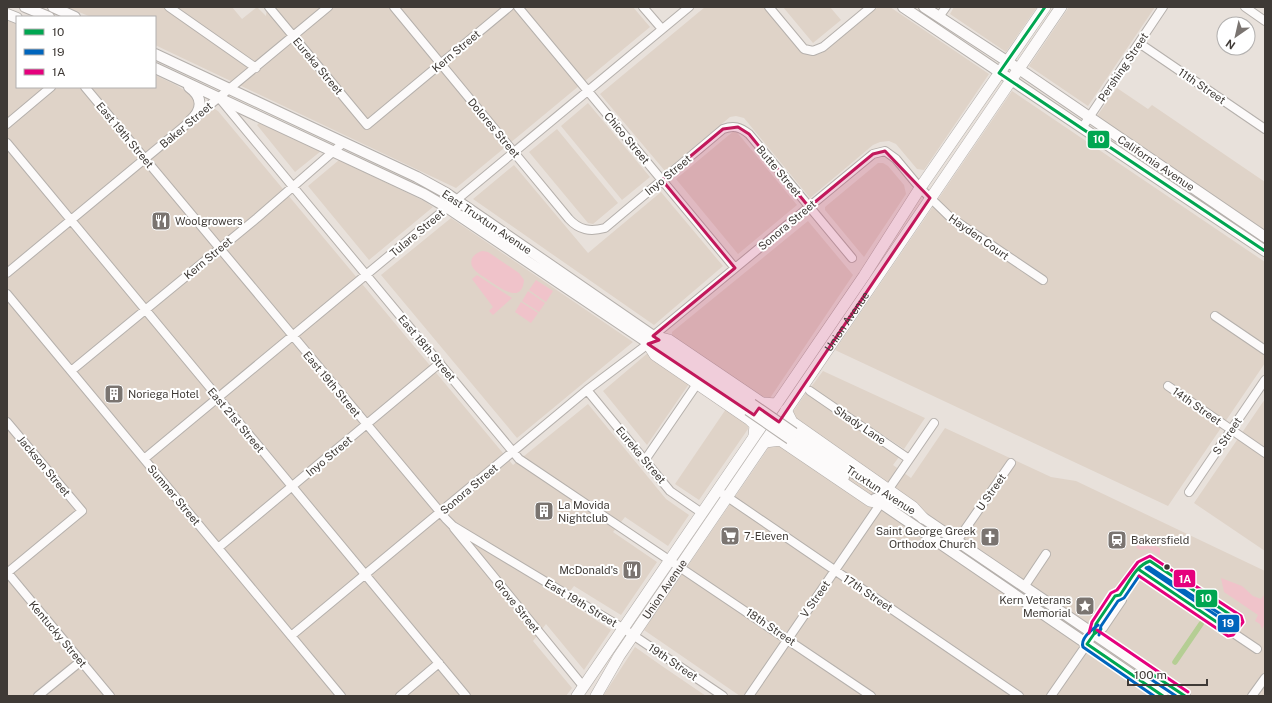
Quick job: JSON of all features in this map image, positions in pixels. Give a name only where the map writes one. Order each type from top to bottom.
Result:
[{"type":"highway","name":"Union Avenue","points":[[577,696],[864,276],[920,188],[1045,7]]},
{"type":"highway","name":"Union Avenue","points":[[596,696],[634,635],[1061,7]]},
{"type":"highway","points":[[754,436],[755,425],[753,409],[669,340],[650,340],[655,355],[697,384],[753,409],[776,404]]},
{"type":"highway","points":[[786,410],[789,433],[870,501],[885,495]]},
{"type":"highway","points":[[765,442],[789,433]]},
{"type":"highway","points":[[789,433],[885,495],[914,507],[923,518]]},
{"type":"main road","points":[[25,7],[69,16]]},
{"type":"main road","name":"California Avenue","points":[[903,7],[1265,251]]},
{"type":"main road","name":"California Avenue","points":[[924,7],[1019,69],[1265,237]]},
{"type":"main road","name":"East Truxtun Avenue","points":[[156,54],[416,177],[457,200],[614,320],[630,327],[789,433]]},
{"type":"main road","name":"East Truxtun Avenue","points":[[156,68],[424,194],[551,271],[650,340],[683,357],[753,409]]},
{"type":"main road","points":[[174,77],[194,91],[200,99],[199,110],[190,121]]},
{"type":"main road","points":[[1175,190],[1180,187],[1202,200],[1212,201]]},
{"type":"main road","points":[[1239,233],[1248,234],[1259,241],[1265,242]]},
{"type":"main road","name":"Truxtun Avenue","points":[[885,495],[891,503],[909,514],[923,518],[1186,696]]},
{"type":"main road","name":"Truxtun Avenue","points":[[885,495],[1087,644],[1163,696]]},
{"type":"street","points":[[169,7],[256,68]]},
{"type":"street","name":"Eureka Street","points":[[269,7],[366,125]]},
{"type":"street","name":"Baker Street","points":[[7,274],[328,7]]},
{"type":"street","name":"Dolores Street","points":[[394,7],[573,223],[588,230],[604,228]]},
{"type":"street","name":"Kern Street","points":[[366,125],[508,7]]},
{"type":"street","name":"Chico Street","points":[[518,7],[735,268]]},
{"type":"street","points":[[643,7],[662,30]]},
{"type":"street","name":"Tulare Street","points":[[144,459],[689,7]]},
{"type":"street","points":[[769,7],[804,48],[814,51],[822,47],[871,7]]},
{"type":"street","points":[[939,17],[946,7]]},
{"type":"street","name":"Pershing Street","points":[[1082,128],[1163,7]]},
{"type":"street","points":[[1245,7],[1265,20]]},
{"type":"street","name":"11th Street","points":[[1139,43],[1265,129]]},
{"type":"street","points":[[7,124],[50,88]]},
{"type":"street","name":"East 19th Street","points":[[86,88],[440,513],[453,526],[624,628]]},
{"type":"street","name":"East 18th Street","points":[[219,98],[519,459],[670,559]]},
{"type":"street","name":"Inyo Street","points":[[604,228],[723,129],[733,126]]},
{"type":"street","name":"Butte Street","points":[[733,126],[738,127],[749,134],[852,258]]},
{"type":"street","name":"East 21st Street","points":[[7,143],[466,696]]},
{"type":"street","name":"Kern Street","points":[[71,370],[294,187],[343,143]]},
{"type":"street","name":"Sonora Street","points":[[291,636],[873,154],[885,151],[896,159],[920,188]]},
{"type":"street","name":"Hayden Court","points":[[920,188],[951,218],[1043,280]]},
{"type":"street","name":"Sumner Street","points":[[7,294],[341,696]]},
{"type":"street","points":[[1215,316],[1265,350]]},
{"type":"street","name":"Inyo Street","points":[[218,548],[440,363]]},
{"type":"street","name":"S Street","points":[[1189,492],[1265,380]]},
{"type":"street","points":[[645,460],[697,384]]},
{"type":"street","name":"14th Street","points":[[1168,386],[1265,453]]},
{"type":"street","name":"Eureka Street","points":[[587,390],[670,490],[702,513]]},
{"type":"street","name":"Shady Lane","points":[[810,391],[910,459]]},
{"type":"street","name":"Jackson Street","points":[[7,422],[82,511],[7,573]]},
{"type":"street","name":"V Street","points":[[749,696],[934,423]]},
{"type":"street","name":"U Street","points":[[957,541],[1010,463]]},
{"type":"street","name":"17th Street","points":[[717,490],[1019,696]]},
{"type":"street","name":"Grove Street","points":[[453,526],[583,686]]},
{"type":"street","points":[[1024,587],[1046,554]]},
{"type":"street","name":"18th Street","points":[[670,559],[872,696]]},
{"type":"street","points":[[1051,696],[1094,634],[1103,628],[1122,600],[1120,595],[1138,570],[1257,649]]},
{"type":"street","name":"Kentucky Street","points":[[7,573],[110,696]]},
{"type":"street","name":"19th Street","points":[[624,628],[723,696]]},
{"type":"street","points":[[38,696],[81,661]]},
{"type":"street","points":[[400,696],[439,663]]},
{"type":"street","points":[[1252,696],[1265,678]]},
{"type":"highlighted area","points":[[738,127],[749,134],[809,207],[873,154],[885,151],[930,198],[779,422],[759,408],[754,415],[648,344],[659,340],[653,336],[735,268],[662,180],[723,129]]},
{"type":"shaded area","points":[[67,7],[232,7],[242,19],[257,7],[266,16],[267,7],[633,7],[650,27],[456,188],[156,45],[156,16],[89,16]]},
{"type":"shaded area","points":[[705,7],[764,7],[802,53],[815,55],[822,53],[878,7],[890,7],[989,74],[924,170],[917,169],[896,144],[889,141],[880,142],[873,145],[810,198],[744,118],[736,116],[730,117],[665,171],[600,94]]},
{"type":"shaded area","points":[[783,7],[830,7],[841,20],[813,43]]},
{"type":"shaded area","points":[[954,7],[1037,7],[1006,52],[950,14]]},
{"type":"shaded area","points":[[1069,7],[1155,7],[1088,106],[1029,66]]},
{"type":"shaded area","points":[[7,20],[16,22],[16,88],[156,88],[156,75],[176,85],[218,111],[513,465],[588,404],[666,499],[689,515],[668,546],[625,517],[613,532],[657,562],[621,615],[574,586],[564,599],[611,630],[584,670],[546,624],[533,641],[572,688],[566,696],[7,696]]},
{"type":"shaded area","points":[[1117,88],[1148,109],[1152,105],[1265,182],[1265,231],[1097,116]]},
{"type":"shaded area","points":[[1012,91],[1265,262],[1265,363],[1168,506],[835,350]]},
{"type":"shaded area","points":[[588,103],[650,177],[622,200],[561,126]]},
{"type":"shaded area","points":[[260,122],[321,151],[295,172],[257,125]]},
{"type":"shaded area","points":[[557,129],[618,203],[593,224],[588,223],[529,152]]},
{"type":"shaded area","points":[[735,130],[797,205],[738,254],[676,179]]},
{"type":"shaded area","points":[[339,160],[424,201],[433,207],[369,260],[308,186]]},
{"type":"shaded area","points":[[878,163],[883,163],[888,166],[904,185],[906,194],[864,257],[825,210],[825,207]]},
{"type":"shaded area","points":[[514,165],[588,253],[661,192],[723,266],[654,325],[473,199]]},
{"type":"shaded area","points":[[451,218],[633,342],[517,438],[381,275]]},
{"type":"shaded area","points":[[808,221],[853,275],[770,398],[759,396],[672,336],[672,332]]},
{"type":"shaded area","points":[[483,251],[488,252],[519,273],[524,280],[520,291],[511,293],[506,291],[475,271],[471,260],[476,254]]},
{"type":"shaded area","points":[[477,275],[512,298],[493,315],[489,311],[493,307],[472,279]]},
{"type":"shaded area","points":[[536,280],[553,291],[546,302],[529,290]]},
{"type":"shaded area","points":[[528,291],[545,303],[539,312],[522,301]]},
{"type":"shaded area","points":[[521,302],[538,313],[531,323],[515,312]]},
{"type":"shaded area","points":[[649,352],[691,381],[647,445],[603,391]]},
{"type":"shaded area","points":[[823,371],[925,418],[904,449],[811,387]]},
{"type":"shaded area","points":[[806,393],[899,457],[893,465],[911,478],[945,428],[1051,477],[1076,481],[1265,571],[1265,696],[740,696],[644,630]]},
{"type":"shaded area","points":[[1265,399],[1265,551],[1194,503]]},
{"type":"shaded area","points":[[726,409],[748,426],[748,429],[699,500],[675,484]]},
{"type":"shaded area","points":[[1140,539],[1160,548],[1160,557],[1149,549],[1141,550],[1136,548]]},
{"type":"shaded area","points":[[1221,578],[1242,586],[1253,596],[1261,599],[1265,594],[1265,623],[1262,629],[1260,624],[1255,621],[1258,615],[1224,592]]},
{"type":"shaded area","points":[[635,647],[662,666],[706,696],[603,696]]},
{"type":"waterway","points":[[1175,662],[1201,624]]},
{"type":"transit line","name":"10","points":[[1045,7],[999,73],[1265,251]]},
{"type":"transit line","name":"1A","points":[[1089,633],[1092,622],[1111,593],[1117,590],[1138,562],[1150,556],[1241,616],[1243,622],[1233,635],[1228,636],[1139,576]]},
{"type":"transit line","name":"10","points":[[1094,634],[1096,624],[1115,596],[1120,595],[1136,571],[1140,567],[1145,563],[1150,561],[1238,620],[1230,631],[1138,569]]},
{"type":"transit line","name":"19","points":[[1149,567],[1231,621],[1229,624],[1146,568],[1149,567]]},
{"type":"transit line","name":"19","points":[[1099,635],[1101,626],[1118,601],[1124,598],[1139,576]]},
{"type":"transit line","name":"19","points":[[1098,625],[1085,637],[1083,640],[1083,647],[1154,696]]},
{"type":"transit line","name":"10","points":[[1101,629],[1094,634],[1087,644],[1163,696]]},
{"type":"transit line","name":"1A","points":[[1097,630],[1188,692]]},
{"type":"transit line","name":"10","points":[[1152,674],[1185,696]]},
{"type":"transit line","name":"19","points":[[1149,678],[1176,696]]},
{"type":"place","name":"Woolgrowers","points":[[161,221]]},
{"type":"place","name":"Noriega Hotel","points":[[114,394]]},
{"type":"place","name":"La Movida Nightclub","points":[[544,511]]},
{"type":"place","name":"7-Eleven","points":[[730,536]]},
{"type":"place","name":"Saint George Greek Orthodox Church","points":[[990,537]]},
{"type":"place","name":"Bakersfield","points":[[1117,540]]},
{"type":"place","name":"McDonald's","points":[[632,570]]},
{"type":"place","name":"Kern Veterans Memorial","points":[[1085,606]]}]
